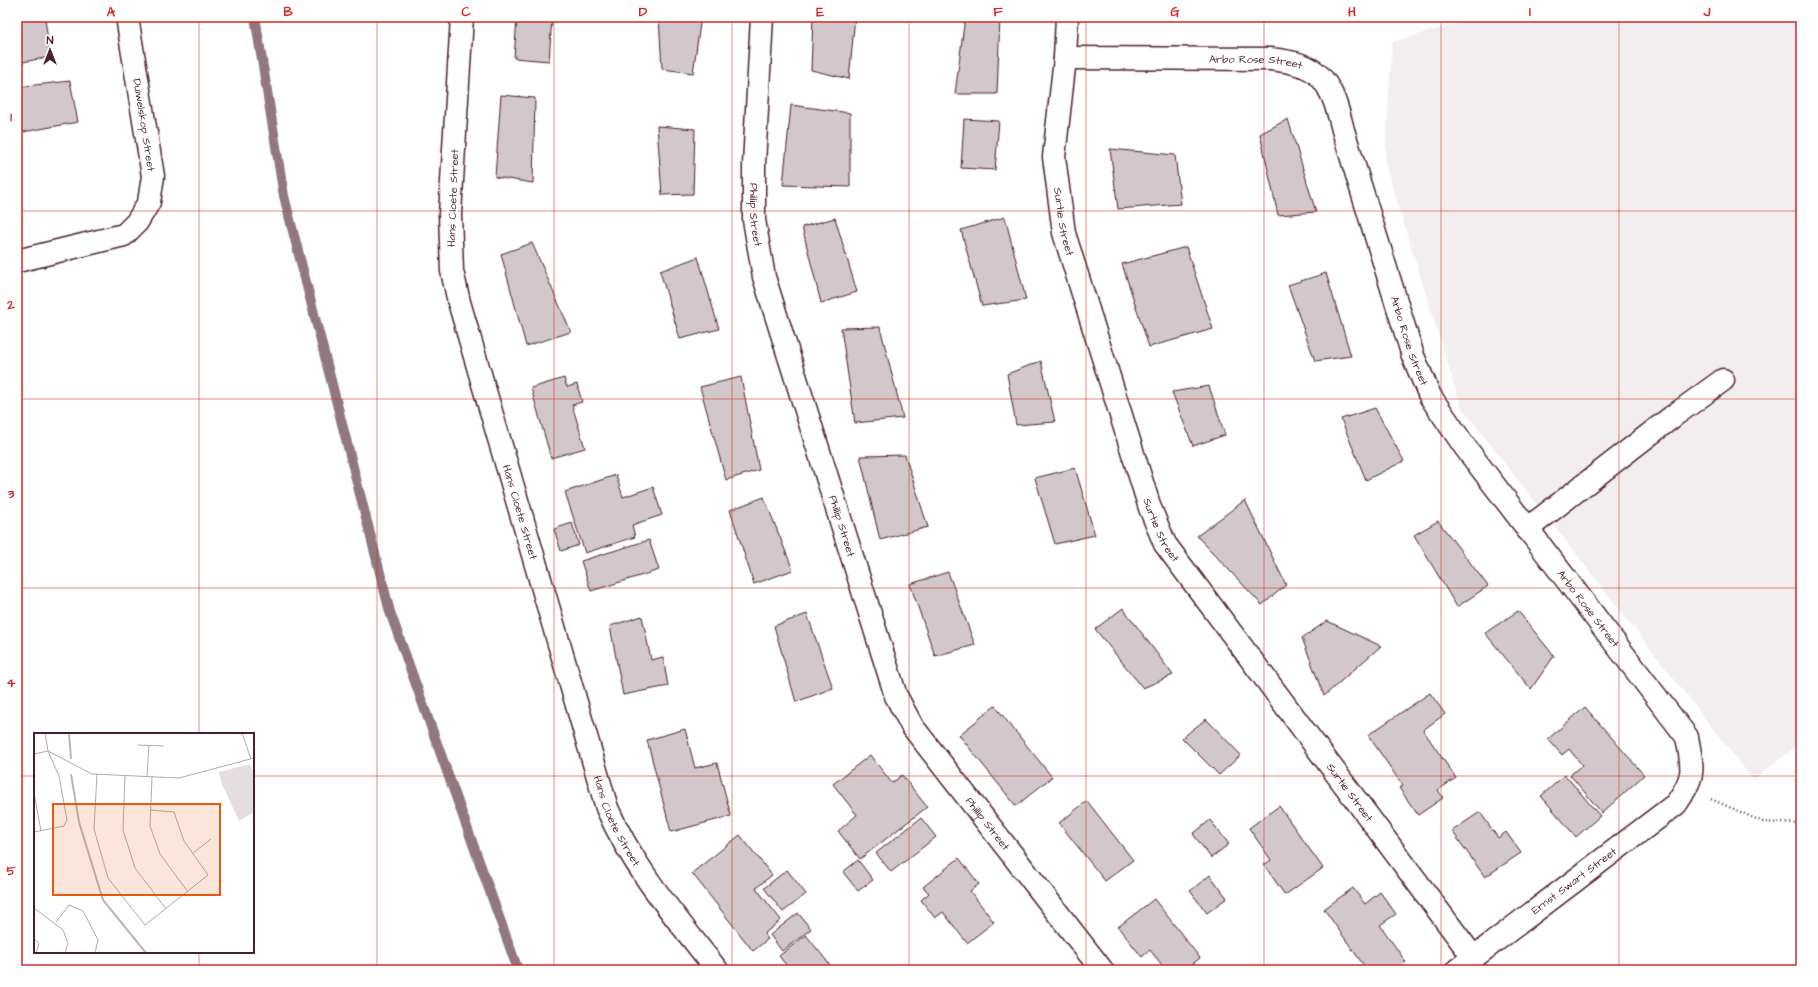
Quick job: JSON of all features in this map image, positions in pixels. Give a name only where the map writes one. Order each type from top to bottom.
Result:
[{"type":"street","name":"Duiwelskop Street","points":[[17,261],[124,235],[137,222],[149,202],[153,176],[127,17]]},
{"type":"street","name":"Hans Cloete Street","points":[[462,17],[450,214],[452,271],[459,302],[607,808],[617,829],[654,889],[717,970]]},
{"type":"street","name":"Phillip Street","points":[[762,17],[754,164],[754,220],[764,277],[896,696],[912,726],[1102,970]]},
{"type":"street","name":"Surtie Street","points":[[1067,17],[1065,58],[1054,157],[1064,233],[1150,508],[1165,544],[1474,957]]},
{"type":"street","name":"Arbo Rose Street","points":[[1065,58],[1271,59],[1296,63],[1312,69],[1326,84],[1337,104],[1343,130],[1413,356],[1430,396],[1465,447],[1687,737],[1692,774],[1687,788]]},
{"type":"street","points":[[1527,529],[1672,417],[1723,380]]},
{"type":"street","name":"Ernst Swart Street","points":[[1457,970],[1676,804],[1687,788]]},
{"type":"path","points":[[1687,788],[1763,822],[1801,824]]},
{"type":"shaded area","points":[[1480,17],[1801,17],[1801,742],[1753,780],[1461,407],[1385,163],[1392,42]]},
{"type":"building","points":[[517,17],[552,17],[549,61],[514,58]]},
{"type":"building","points":[[659,17],[701,17],[693,73],[662,69]]},
{"type":"building","points":[[813,17],[855,17],[849,79],[811,70]]},
{"type":"building","points":[[965,17],[1000,17],[997,94],[955,94]]},
{"type":"building","points":[[45,18],[50,57],[17,63],[17,20]]},
{"type":"building","points":[[70,81],[78,122],[18,133],[17,87]]},
{"type":"building","points":[[501,95],[535,98],[533,183],[495,177]]},
{"type":"building","points":[[791,105],[850,113],[850,187],[783,185]]},
{"type":"building","points":[[964,119],[999,121],[995,170],[961,168]]},
{"type":"building","points":[[1288,119],[1316,212],[1278,215],[1260,134]]},
{"type":"building","points":[[657,126],[695,129],[693,194],[662,195]]},
{"type":"building","points":[[1110,149],[1175,155],[1181,204],[1118,209]]},
{"type":"building","points":[[1005,217],[1026,300],[982,306],[961,230]]},
{"type":"building","points":[[835,218],[857,292],[821,303],[802,227]]},
{"type":"building","points":[[532,243],[571,332],[526,346],[501,254]]},
{"type":"building","points":[[1186,247],[1213,329],[1149,347],[1122,264]]},
{"type":"building","points":[[698,257],[719,329],[680,339],[660,271]]},
{"type":"building","points":[[1326,273],[1351,356],[1315,361],[1288,285]]},
{"type":"building","points":[[880,327],[903,418],[855,423],[841,328]]},
{"type":"building","points":[[1041,361],[1055,422],[1016,425],[1007,374]]},
{"type":"building","points":[[741,377],[759,470],[726,480],[700,387]]},
{"type":"building","points":[[564,378],[567,387],[577,384],[582,402],[572,405],[585,448],[551,458],[531,388]]},
{"type":"building","points":[[1209,386],[1225,435],[1193,446],[1172,392]]},
{"type":"building","points":[[1375,408],[1404,461],[1366,480],[1341,419]]},
{"type":"building","points":[[905,455],[928,527],[880,540],[860,456]]},
{"type":"building","points":[[1075,468],[1095,535],[1055,544],[1035,478]]},
{"type":"building","points":[[616,475],[623,497],[653,487],[662,515],[632,525],[635,537],[585,553],[565,492]]},
{"type":"building","points":[[764,497],[793,570],[754,584],[730,510]]},
{"type":"building","points":[[1245,500],[1286,585],[1262,605],[1197,536]]},
{"type":"building","points":[[1438,521],[1488,586],[1457,607],[1414,535]]},
{"type":"building","points":[[572,523],[579,545],[561,551],[554,529]]},
{"type":"building","points":[[649,540],[659,570],[591,591],[581,561]]},
{"type":"building","points":[[948,572],[975,645],[935,656],[910,584]]},
{"type":"building","points":[[1123,608],[1173,675],[1143,688],[1095,629]]},
{"type":"building","points":[[1518,611],[1554,656],[1531,689],[1485,633]]},
{"type":"building","points":[[807,614],[833,688],[796,702],[774,626]]},
{"type":"building","points":[[642,616],[651,660],[663,657],[668,686],[623,695],[610,626]]},
{"type":"building","points":[[1327,621],[1381,646],[1324,696],[1302,638]]},
{"type":"building","points":[[1430,693],[1445,714],[1423,730],[1456,778],[1438,790],[1443,798],[1418,815],[1399,788],[1403,786],[1368,735]]},
{"type":"building","points":[[995,706],[1052,777],[1016,806],[959,735]]},
{"type":"building","points":[[1585,707],[1644,775],[1602,813],[1570,775],[1582,765],[1569,749],[1562,755],[1548,739]]},
{"type":"building","points":[[1206,719],[1241,755],[1219,775],[1182,738]]},
{"type":"building","points":[[685,729],[695,768],[717,763],[731,816],[671,832],[647,740]]},
{"type":"building","points":[[870,755],[892,783],[902,775],[927,807],[860,859],[838,831],[857,815],[833,784]]},
{"type":"building","points":[[1565,775],[1600,816],[1576,837],[1541,796]]},
{"type":"building","points":[[1087,801],[1133,860],[1105,881],[1059,823]]},
{"type":"building","points":[[1279,806],[1323,868],[1285,895],[1264,865],[1271,860],[1249,828]]},
{"type":"building","points":[[1480,812],[1498,838],[1506,832],[1521,853],[1485,877],[1452,831]]},
{"type":"building","points":[[921,818],[936,837],[891,872],[876,853]]},
{"type":"building","points":[[1210,820],[1229,844],[1211,858],[1193,834]]},
{"type":"building","points":[[740,835],[772,875],[756,888],[781,920],[764,934],[768,939],[753,951],[692,873]]},
{"type":"building","points":[[959,858],[979,884],[970,891],[994,922],[967,943],[943,912],[935,918],[921,900],[929,893],[923,887]]},
{"type":"building","points":[[858,860],[873,880],[858,891],[843,872]]},
{"type":"building","points":[[787,870],[806,894],[783,912],[764,888]]},
{"type":"building","points":[[1210,875],[1227,898],[1207,913],[1190,891]]},
{"type":"building","points":[[1353,888],[1365,904],[1380,892],[1396,914],[1380,925],[1406,962],[1394,970],[1367,970],[1324,909]]},
{"type":"building","points":[[1154,899],[1200,958],[1185,970],[1166,970],[1150,950],[1142,957],[1118,927]]},
{"type":"building","points":[[798,913],[811,929],[782,951],[770,935]]},
{"type":"building","points":[[806,935],[834,970],[790,970],[779,956]]},
{"type":"waterway","points":[[255,17],[284,196],[390,612],[518,970]]}]
